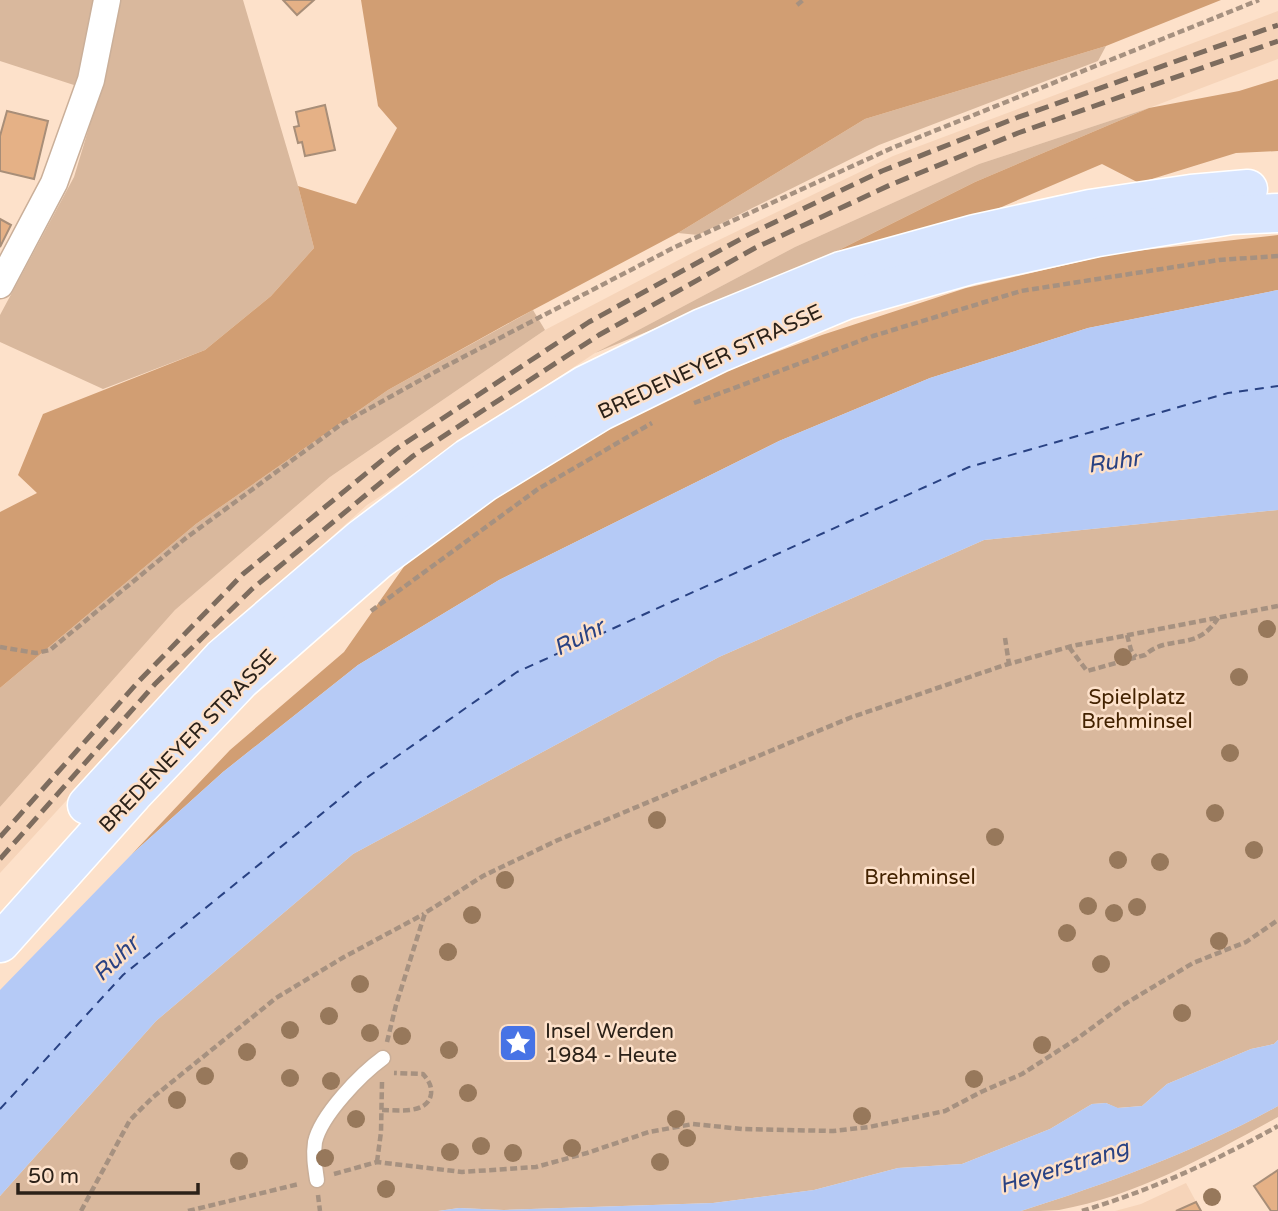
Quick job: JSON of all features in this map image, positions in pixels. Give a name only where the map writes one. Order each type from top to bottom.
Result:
[{"type":"main road","name":"BREDENEYER STRASSE","points":[[0,903],[222,658],[361,539],[468,458],[585,385],[702,328],[841,271],[975,234],[1090,209],[1191,194],[1278,187]]},
{"type":"main road","name":"BREDENEYER STRASSE","points":[[0,943],[133,794],[241,680],[388,553],[485,482],[601,411],[719,353],[846,300],[970,265],[1098,237],[1231,215],[1278,213]]},
{"type":"street","points":[[0,285],[54,183],[91,80],[107,0]]},
{"type":"lane","points":[[317,1180],[314,1155],[321,1126],[352,1087],[383,1058]]},
{"type":"path","points":[[797,5],[803,0]]},
{"type":"path","points":[[0,647],[36,653],[50,650],[186,538],[343,422],[673,248],[880,153],[1259,0]]},
{"type":"path","points":[[690,404],[873,337],[1021,291],[1219,260],[1278,256]]},
{"type":"path","points":[[364,617],[538,489],[654,422]]},
{"type":"path","points":[[81,1211],[130,1120],[152,1098],[276,998],[425,913],[483,876],[558,840],[852,717],[1009,664],[1069,647],[1278,606]]},
{"type":"path","points":[[1069,647],[1087,671],[1145,655],[1152,649],[1203,637],[1218,618]]},
{"type":"path","points":[[1127,635],[1136,657]]},
{"type":"path","points":[[1004,638],[1009,664]]},
{"type":"path","points":[[383,1058],[396,1005],[425,913]]},
{"type":"path","points":[[188,1211],[317,1180],[377,1162],[462,1172],[495,1171],[536,1167],[649,1132],[693,1124],[742,1129],[833,1131],[869,1127],[945,1111],[1022,1074],[1123,1005],[1193,963],[1246,942],[1278,919]]},
{"type":"path","points":[[377,1162],[383,1073],[413,1072],[423,1074],[430,1082],[431,1096],[425,1105],[416,1109],[382,1110]]},
{"type":"path","points":[[1082,1211],[1157,1185],[1244,1145],[1278,1126]]},
{"type":"path","points":[[319,1201],[320,1211]]},
{"type":"shaded area","points":[[361,0],[1221,0],[1106,46],[865,119],[678,233],[388,390],[196,524],[0,688],[0,512],[37,493],[18,475],[43,414],[205,350],[271,296],[314,248],[298,186],[356,204],[397,128],[378,106]]},
{"type":"shaded area","points":[[1278,11],[1278,59],[1149,108],[979,164],[795,247],[595,353],[367,505],[198,657],[0,873],[0,807],[175,610],[330,477],[545,330],[694,252],[893,156]]},
{"type":"shaded area","points":[[1278,79],[1278,151],[1236,153],[1139,183],[1102,164],[990,212],[801,269],[975,182],[1149,108],[1239,91]]},
{"type":"shaded area","points":[[1278,235],[1278,290],[1088,328],[930,378],[779,441],[499,580],[358,665],[223,772],[132,854],[230,750],[344,652],[410,558],[552,459],[680,388],[822,335],[966,288],[1117,253]]},
{"type":"shaded area","points":[[1186,1183],[1201,1211],[1115,1211],[1141,1204]]},
{"type":"green space","points":[[0,0],[97,0],[77,86],[0,61]]},
{"type":"green space","points":[[116,0],[243,0],[314,248],[271,296],[205,350],[103,389],[0,342],[0,315],[74,177],[103,81]]},
{"type":"green space","points":[[1106,46],[1098,61],[879,145],[698,235],[678,233],[865,119]]},
{"type":"green space","points":[[1149,108],[975,182],[801,269],[595,353],[795,247],[979,164]]},
{"type":"green space","points":[[533,310],[545,330],[330,477],[175,610],[0,807],[0,688],[196,524],[388,390]]},
{"type":"green space","name":"Brehminsel","points":[[1278,510],[1278,1040],[1274,1044],[1251,1049],[1167,1084],[1142,1106],[1117,1108],[1106,1103],[1092,1104],[1050,1129],[962,1164],[898,1168],[814,1190],[713,1203],[504,1210],[0,1211],[0,1196],[156,1021],[353,854],[719,657],[984,540]]},
{"type":"green space","points":[[1278,1106],[1278,1117],[1199,1159],[1144,1184],[1088,1204],[1059,1210],[1021,1211],[1152,1165]]},
{"type":"water","name":"Ruhr","points":[[1278,290],[1278,510],[984,540],[719,657],[353,854],[156,1021],[0,1196],[0,990],[132,854],[223,772],[358,665],[499,580],[779,441],[930,378],[1088,328]]},
{"type":"water","name":"Heyerstrang","points":[[1278,1040],[1278,1106],[1152,1165],[1021,1211],[438,1211],[459,1208],[504,1210],[713,1203],[814,1190],[898,1168],[962,1164],[1050,1129],[1092,1104],[1106,1103],[1118,1108],[1142,1106],[1167,1084],[1251,1049],[1274,1044]]},
{"type":"building","points":[[283,0],[314,0],[297,15]]},
{"type":"building","points":[[325,105],[335,150],[305,156],[302,142],[298,143],[294,127],[299,126],[296,112]]},
{"type":"building","points":[[7,111],[48,121],[34,179],[0,171],[0,136]]},
{"type":"building","points":[[0,219],[11,225],[0,247]]},
{"type":"building","points":[[1278,1170],[1278,1211],[1271,1211],[1254,1186]]},
{"type":"building","points":[[1196,1202],[1201,1211],[1176,1211]]},
{"type":"ferry route","points":[[0,1109],[123,975],[362,781],[517,672],[969,467],[1228,393],[1278,386]]},
{"type":"railway","points":[[0,837],[139,681],[243,574],[396,449],[589,322],[748,235],[882,171],[1016,118],[1278,25]]},
{"type":"railway","points":[[0,859],[155,684],[252,589],[413,456],[599,335],[755,248],[890,185],[1018,133],[1278,41]]},
{"type":"place","name":"Insel Werden 1984 - Heute","points":[[518,1043]]},
{"type":"park label","name":"Spielplatz Brehminsel","points":[[1137,709]]}]
